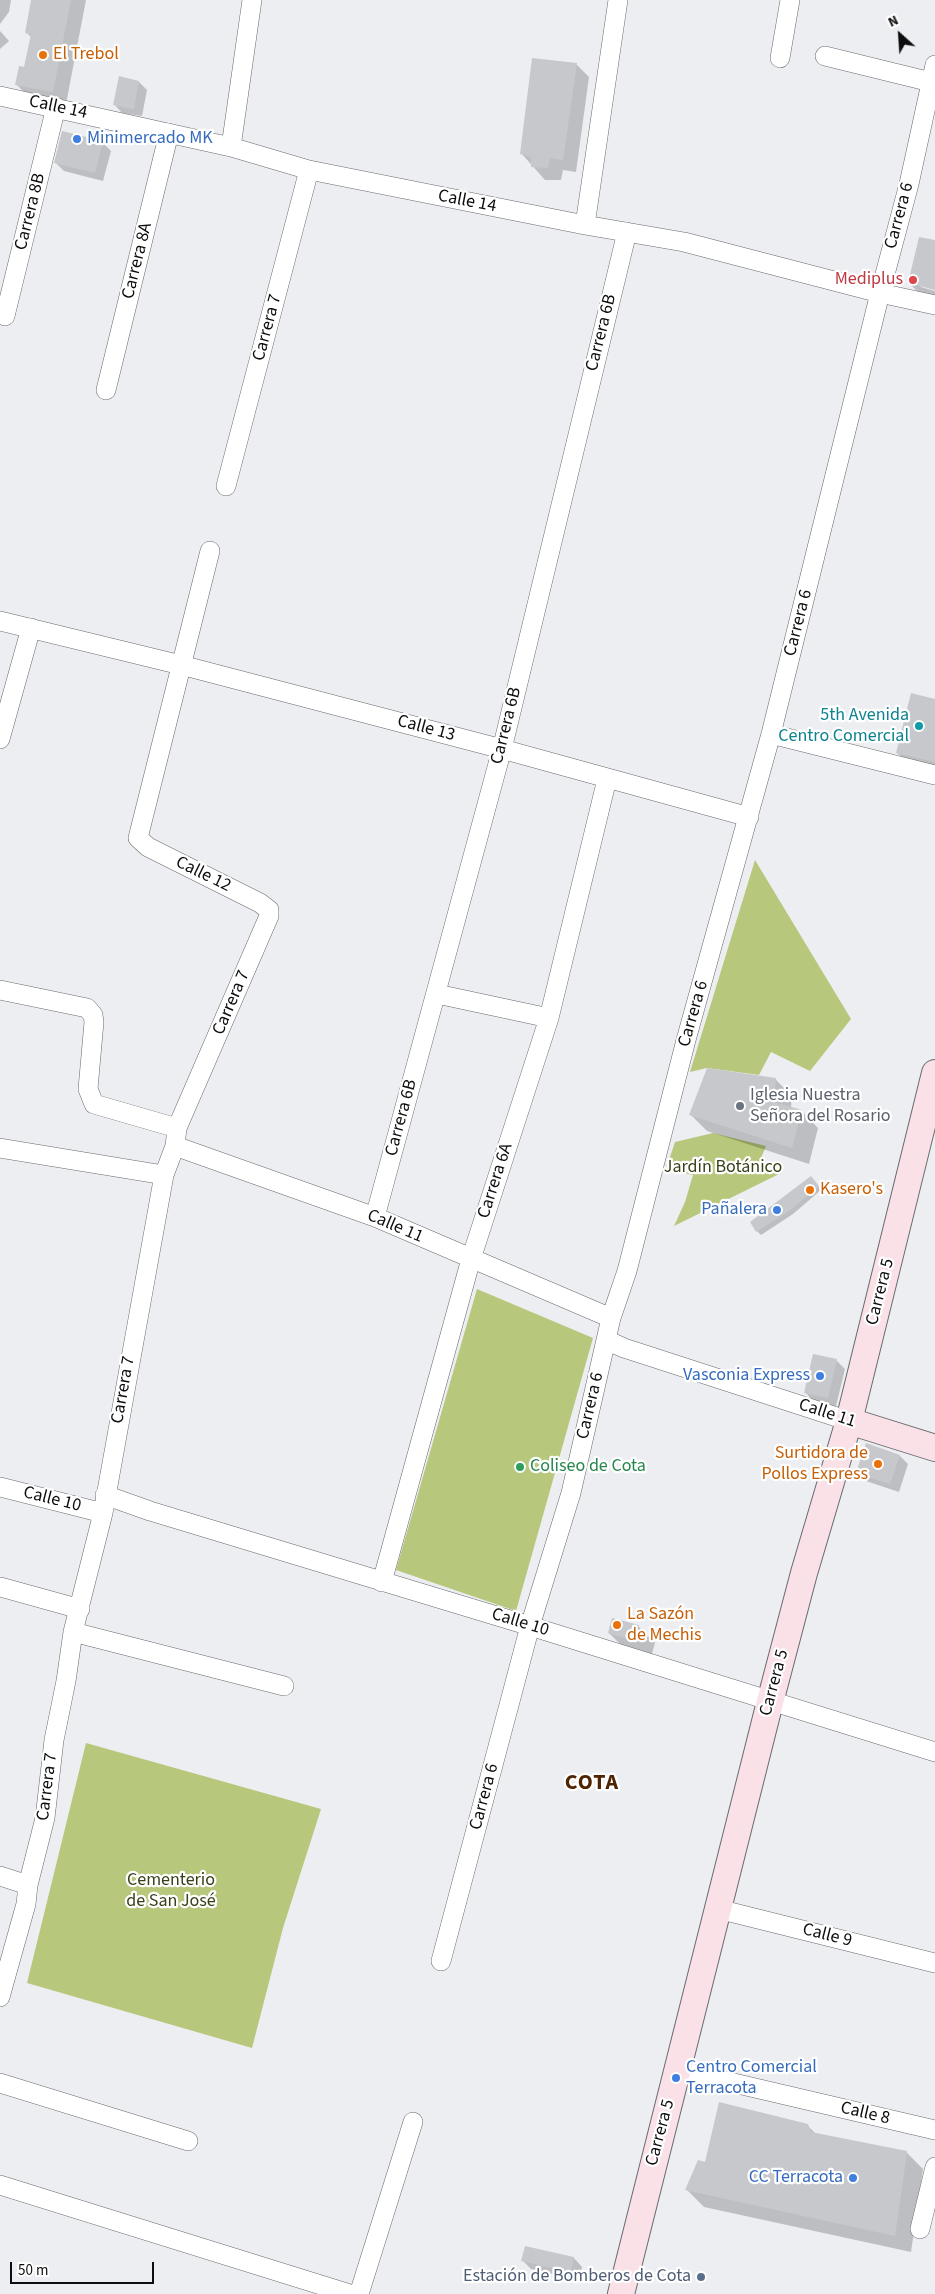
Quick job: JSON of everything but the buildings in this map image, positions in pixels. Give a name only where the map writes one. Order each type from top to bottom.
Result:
[{"type":"main road","name":"Carrera 5","points":[[621,2294],[770,1702],[804,1573],[849,1421],[935,1073]]},
{"type":"main road","name":"Calle 11","points":[[849,1421],[935,1448]]},
{"type":"street","points":[[230,147],[252,0]]},
{"type":"street","points":[[585,225],[618,0]]},
{"type":"street","points":[[780,58],[790,0]]},
{"type":"street","points":[[825,56],[933,73]]},
{"type":"street","name":"Carrera 6","points":[[441,1961],[530,1626],[571,1493],[611,1318],[627,1271],[686,1040],[772,734],[908,184],[933,73]]},
{"type":"street","name":"Calle 14","points":[[0,96],[230,147],[309,170],[585,225],[684,242],[880,293],[935,305]]},
{"type":"street","name":"Carrera 8B","points":[[5,316],[56,107]]},
{"type":"street","name":"Carrera 8A","points":[[106,390],[169,133]]},
{"type":"street","name":"Carrera 7","points":[[226,486],[309,170]]},
{"type":"street","name":"Carrera 6B","points":[[375,1217],[502,749],[626,232]]},
{"type":"street","points":[[181,665],[210,551]]},
{"type":"street","name":"Calle 13","points":[[0,621],[181,665],[502,749],[749,817]]},
{"type":"street","points":[[0,739],[31,628]]},
{"type":"street","name":"Calle 12","points":[[181,665],[138,838],[148,848],[260,903],[269,910]]},
{"type":"street","points":[[772,734],[935,775]]},
{"type":"street","name":"Carrera 6A","points":[[382,1582],[471,1259],[549,1018],[607,779]]},
{"type":"street","name":"Carrera 7","points":[[0,1997],[26,1904],[28,1885],[45,1818],[54,1740],[66,1681],[73,1632],[104,1504],[164,1176],[176,1137],[266,923],[269,910]]},
{"type":"street","name":"Calle 11","points":[[0,990],[87,1008],[92,1014],[94,1022],[88,1089],[94,1104],[375,1217],[611,1318]]},
{"type":"street","points":[[436,994],[549,1018]]},
{"type":"street","points":[[0,1148],[164,1176]]},
{"type":"street","name":"Calle 11","points":[[606,1340],[624,1348],[849,1421]]},
{"type":"street","name":"Calle 10","points":[[0,1487],[150,1511],[530,1626],[935,1752]]},
{"type":"street","points":[[0,1587],[80,1609]]},
{"type":"street","points":[[73,1632],[284,1686]]},
{"type":"street","points":[[0,1876],[28,1885]]},
{"type":"street","name":"Calle 9","points":[[718,1909],[935,1964]]},
{"type":"street","name":"Calle 8","points":[[678,2070],[935,2130]]},
{"type":"street","points":[[0,2083],[188,2141]]},
{"type":"street","points":[[359,2294],[413,2122]]},
{"type":"street","points":[[920,2229],[935,2167]]},
{"type":"street","points":[[0,2185],[350,2294]]},
{"type":"green space","points":[[755,860],[851,1019],[810,1071],[771,1052],[759,1075],[707,1068],[690,1072]]},
{"type":"green space","name":"Jardín Botánico","points":[[713,1133],[766,1146],[758,1165],[781,1173],[674,1226],[685,1202],[693,1175],[666,1169],[675,1142]]},
{"type":"green space","points":[[477,1289],[593,1338],[516,1611],[396,1570]]},
{"type":"green space","name":"Cementerio de San José","points":[[86,1743],[321,1809],[283,1928],[252,2048],[27,1983]]},
{"type":"place","name":"El Trebol","points":[[43,55]]},
{"type":"place","name":"Minimercado MK","points":[[77,139]]},
{"type":"place","name":"Mediplus","points":[[913,280]]},
{"type":"place","name":"5th Avenida Centro Comercial","points":[[919,726]]},
{"type":"place","name":"Iglesia Nuestra Señora del Rosario","points":[[740,1106]]},
{"type":"place","name":"Kasero's","points":[[810,1190]]},
{"type":"place","name":"Pañalera","points":[[777,1210]]},
{"type":"place","name":"Vasconia Express","points":[[820,1376]]},
{"type":"place","name":"Surtidora de Pollos Express","points":[[878,1464]]},
{"type":"place","name":"Coliseo de Cota","points":[[520,1467]]},
{"type":"place","name":"La Sazón de Mechis","points":[[617,1625]]},
{"type":"place","name":"Centro Comercial Terracota","points":[[676,2078]]},
{"type":"place","name":"CC Terracota","points":[[853,2178]]},
{"type":"place","name":"Estación de Bomberos de Cota","points":[[701,2277]]},
{"type":"district","name":"COTA","points":[[592,1784]]}]
